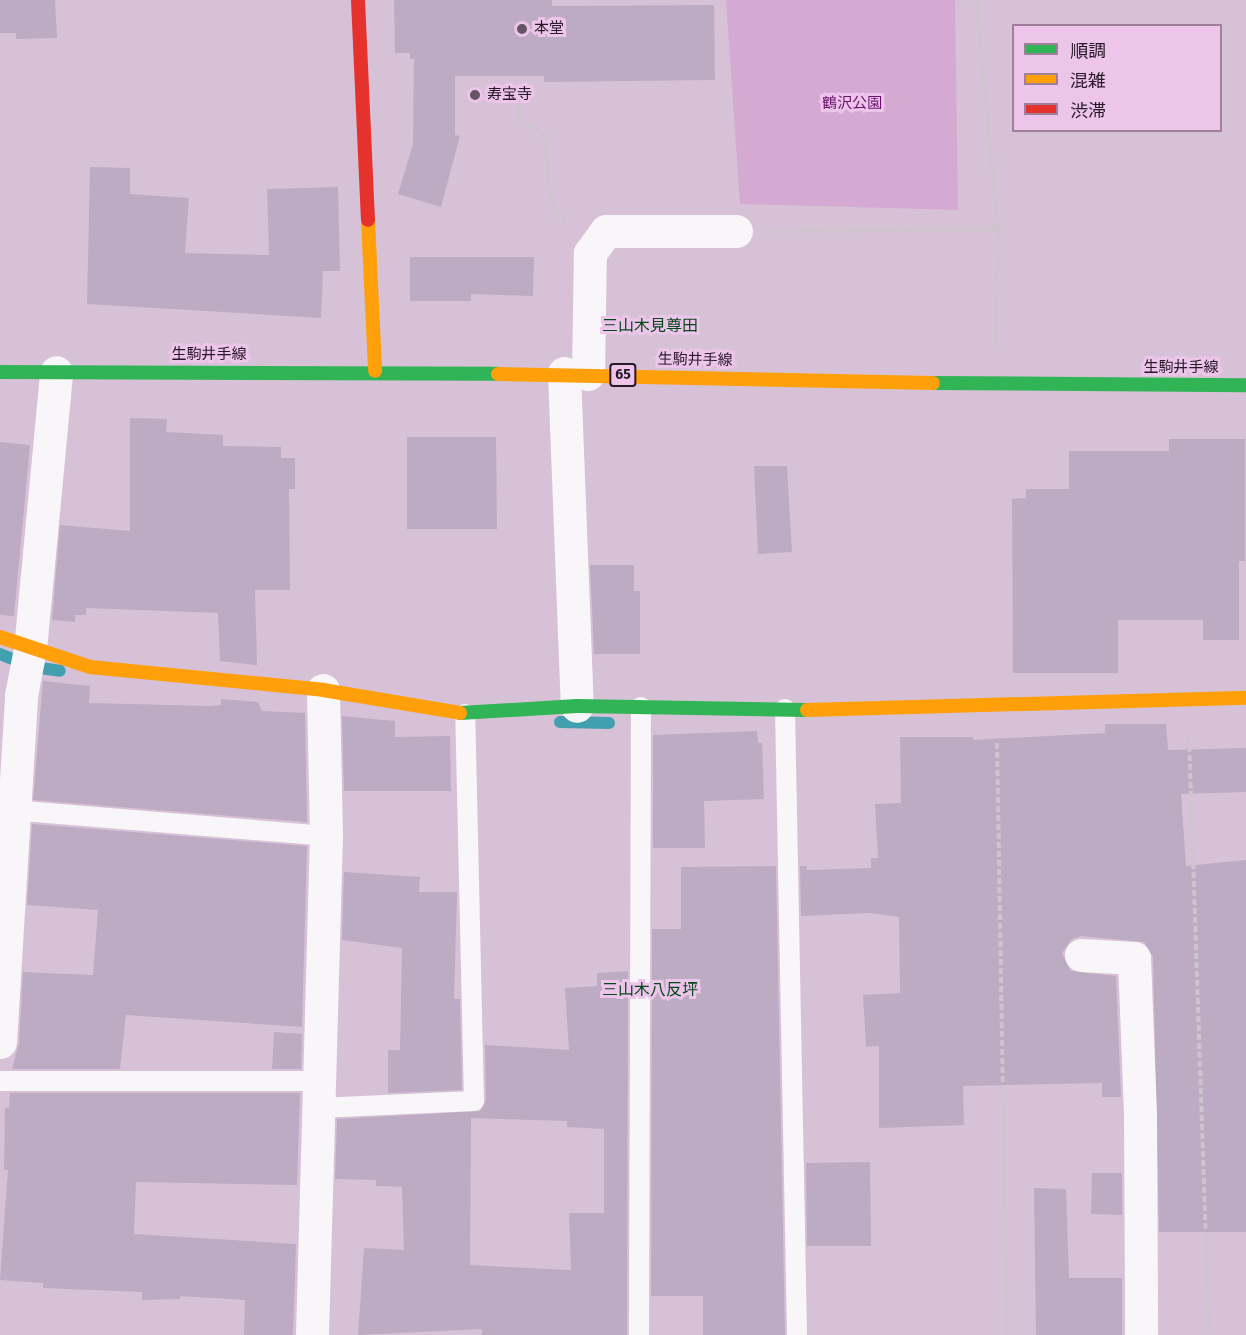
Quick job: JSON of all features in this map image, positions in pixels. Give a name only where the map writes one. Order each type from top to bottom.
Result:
[{"type":"street","points":[[358,0],[375,371]]},
{"type":"street","points":[[577,706],[576,373],[590,253],[606,231],[736,231]]},
{"type":"street","name":"生駒井手線","points":[[0,372],[576,373],[996,384],[1246,385]]},
{"type":"street","points":[[0,1042],[10,793],[21,694],[30,649],[56,372]]},
{"type":"street","points":[[0,638],[90,667],[323,690],[465,714],[577,706],[865,711],[997,703],[1246,698]]},
{"type":"street","points":[[312,1335],[326,836],[323,690]]},
{"type":"street","points":[[1081,955],[1134,958],[1140,1116],[1141,1335]]},
{"type":"lane","points":[[639,1335],[641,707]]},
{"type":"lane","points":[[785,710],[796,1335]]},
{"type":"lane","points":[[0,1081],[474,1101],[465,714]]},
{"type":"lane","points":[[10,793],[326,836]]},
{"type":"path","points":[[976,0],[998,229],[996,384]]},
{"type":"path","points":[[519,87],[519,121],[544,134],[555,213],[595,246]]},
{"type":"path","points":[[736,231],[998,229]]},
{"type":"path","points":[[1188,700],[1209,1335]]},
{"type":"path","points":[[997,703],[1007,1335]]},
{"type":"green space","name":"鶴沢公園","points":[[726,0],[955,0],[958,210],[740,204]]},
{"type":"building","points":[[0,0],[55,0],[57,38],[16,39],[16,33],[0,33]]},
{"type":"building","points":[[394,0],[552,0],[552,6],[714,5],[715,80],[544,82],[544,76],[455,76],[455,135],[460,136],[441,207],[398,194],[413,144],[414,59],[410,59],[410,53],[395,53]]},
{"type":"building","points":[[90,167],[130,168],[130,194],[189,198],[185,253],[269,255],[267,189],[338,187],[340,271],[323,271],[321,318],[87,304]]},
{"type":"building","points":[[410,257],[534,257],[533,296],[471,294],[471,301],[410,301]]},
{"type":"building","points":[[130,418],[167,419],[166,432],[223,435],[223,446],[281,447],[281,458],[295,458],[295,489],[289,489],[290,590],[255,590],[257,665],[220,661],[218,613],[86,608],[86,615],[75,615],[75,622],[52,620],[60,525],[130,531]]},
{"type":"building","points":[[407,437],[496,437],[497,529],[407,529]]},
{"type":"building","points":[[1169,439],[1245,439],[1245,561],[1239,561],[1239,640],[1203,640],[1203,620],[1118,620],[1118,673],[1013,673],[1012,499],[1026,498],[1026,489],[1069,489],[1069,451],[1169,451]]},
{"type":"building","points":[[0,442],[30,445],[14,616],[0,615]]},
{"type":"building","points":[[754,466],[787,466],[792,552],[758,554]]},
{"type":"building","points":[[590,565],[634,565],[634,591],[640,591],[640,654],[594,654]]},
{"type":"building","points":[[43,681],[90,686],[89,703],[210,706],[221,705],[221,699],[258,702],[262,711],[305,713],[307,822],[33,800]]},
{"type":"building","points":[[342,716],[395,721],[395,737],[450,736],[451,791],[344,791]]},
{"type":"building","points":[[1105,724],[1166,724],[1168,750],[1246,748],[1246,792],[1181,794],[1186,866],[1246,860],[1246,1232],[1159,1232],[1153,957],[1144,942],[1081,936],[1072,939],[1062,953],[1071,971],[1116,976],[1121,1097],[1102,1097],[1102,1083],[963,1086],[964,1125],[879,1128],[879,1046],[866,1047],[863,995],[900,993],[899,917],[870,913],[801,916],[800,866],[807,866],[807,870],[871,868],[871,858],[878,858],[875,804],[901,803],[900,737],[973,737],[973,740],[1105,733]]},
{"type":"building","points":[[757,731],[758,743],[762,743],[764,799],[704,801],[705,848],[653,848],[653,735]]},
{"type":"building","points":[[32,824],[307,846],[302,1027],[126,1015],[120,1069],[12,1069],[19,1043],[23,972],[93,975],[98,910],[27,905]]},
{"type":"building","points":[[776,866],[785,1335],[703,1335],[703,1296],[651,1296],[652,929],[681,929],[681,867]]},
{"type":"building","points":[[344,872],[420,877],[419,892],[457,892],[454,999],[460,999],[462,1090],[388,1093],[388,1050],[400,1050],[402,948],[342,940]]},
{"type":"building","points":[[628,971],[627,1335],[482,1335],[482,1329],[358,1335],[364,1248],[404,1250],[402,1187],[376,1186],[376,1180],[335,1179],[337,1119],[480,1111],[486,1101],[485,1045],[569,1050],[565,988],[597,986],[597,973]],"holes":[[[471,1118],[567,1121],[567,1127],[604,1129],[604,1213],[569,1213],[571,1270],[470,1265]]]},
{"type":"building","points":[[274,1032],[302,1034],[301,1069],[272,1069]]},
{"type":"building","points":[[10,1093],[300,1093],[297,1185],[136,1182],[134,1234],[296,1244],[293,1335],[244,1335],[245,1300],[180,1296],[180,1299],[142,1300],[142,1292],[43,1288],[43,1283],[0,1280],[8,1170],[4,1170],[5,1108],[9,1108]]},
{"type":"building","points":[[870,1162],[871,1246],[807,1246],[806,1163]]},
{"type":"building","points":[[1092,1173],[1122,1173],[1122,1215],[1091,1214]]},
{"type":"building","points":[[1034,1188],[1066,1189],[1069,1278],[1122,1278],[1122,1335],[1036,1335]]},
{"type":"waterway","points":[[0,654],[33,667],[60,671]]},
{"type":"waterway","points":[[560,722],[609,723]]},
{"type":"traffic: fast","points":[[0,372],[498,374]]},
{"type":"traffic: fast","points":[[933,383],[1246,385]]},
{"type":"traffic: fast","points":[[460,713],[577,706],[807,710]]},
{"type":"traffic: slow","points":[[368,220],[375,371]]},
{"type":"traffic: slow","points":[[498,374],[933,383]]},
{"type":"traffic: slow","points":[[0,637],[90,667],[323,690],[460,713]]},
{"type":"traffic: slow","points":[[807,710],[1246,698]]},
{"type":"traffic: jam","points":[[358,0],[368,220]]},
{"type":"place","name":"本堂","points":[[522,29]]},
{"type":"place","name":"寿宝寺","points":[[475,95]]},
{"type":"district","name":"三山木見尊田","points":[[650,326]]},
{"type":"district","name":"三山木八反坪","points":[[650,990]]}]
